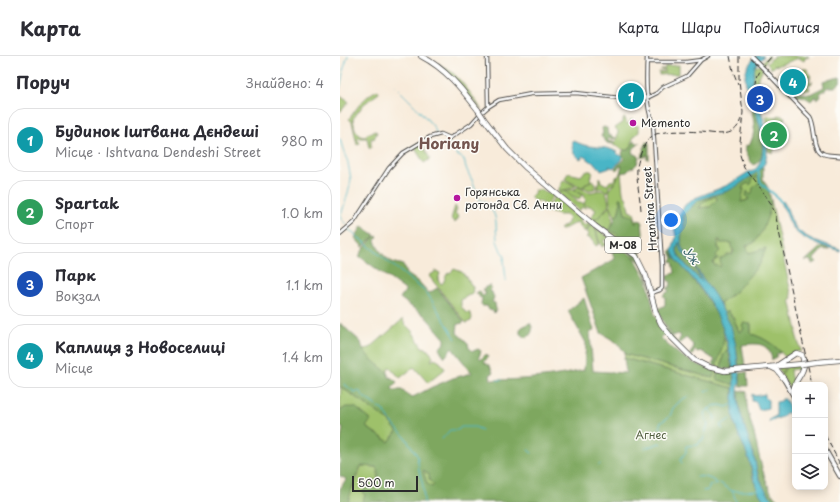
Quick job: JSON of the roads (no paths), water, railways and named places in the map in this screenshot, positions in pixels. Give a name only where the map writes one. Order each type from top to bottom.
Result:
[{"type":"highway","name":"М-08","points":[[421,56],[437,65],[455,81],[510,153],[595,226],[636,256],[644,269],[656,313],[661,324],[694,360],[704,366],[716,370],[777,367]]},
{"type":"highway","points":[[777,367],[796,353],[802,356],[803,370],[795,382]]},
{"type":"highway","points":[[777,367],[840,360]]},
{"type":"highway","points":[[784,379],[783,371],[789,365]]},
{"type":"highway","points":[[777,367],[784,379]]},
{"type":"main road","points":[[751,56],[813,121],[816,145],[819,150],[824,154],[840,156]]},
{"type":"main road","points":[[784,379],[792,393]]},
{"type":"main road","points":[[827,454],[840,476]]},
{"type":"street","points":[[487,56],[488,107]]},
{"type":"street","points":[[647,56],[647,97]]},
{"type":"street","points":[[647,56],[652,62]]},
{"type":"street","points":[[340,234],[356,220],[379,183],[398,157],[428,138],[442,134],[450,138],[471,124],[480,112],[502,100],[534,94],[574,93],[629,99],[647,97],[656,94],[663,87],[686,77],[701,60],[708,56]]},
{"type":"street","points":[[647,62],[686,62],[701,60]]},
{"type":"street","name":"Hranitna Street","points":[[647,97],[650,118],[653,124],[662,288],[651,293]]},
{"type":"water","points":[[756,56],[764,56],[755,66],[753,81],[767,132],[767,154],[765,163],[760,170],[728,191],[698,200],[683,216],[684,228],[681,236],[681,246],[715,296],[731,326],[736,346],[740,382],[738,398],[742,419],[759,477],[766,491],[776,502],[766,502],[759,493],[751,465],[735,425],[733,410],[734,378],[729,351],[721,324],[706,296],[679,263],[672,251],[676,237],[674,226],[685,205],[695,198],[728,185],[750,171],[751,172],[756,169],[759,164],[763,151],[761,131],[745,82],[745,75],[748,67]],"holes":[[[679,242],[680,249],[696,269],[702,282],[678,255],[677,249]]]},
{"type":"water","points":[[573,140],[584,145],[607,148],[617,152],[617,154],[622,156],[621,161],[613,168],[609,166],[610,168],[601,171],[599,167],[584,156],[580,159],[575,154],[572,149],[573,144],[571,142]]},
{"type":"water","points":[[783,201],[793,224],[802,234],[821,243],[840,249],[840,251],[812,242],[795,231],[781,205]]},
{"type":"water","points":[[752,394],[755,396],[765,394],[765,398],[768,400],[768,408],[759,410],[756,402],[752,401]]},
{"type":"water","points":[[782,399],[785,399],[791,413],[786,413],[782,417],[769,422],[770,419],[776,416],[776,402],[781,401]]},
{"type":"waterway","points":[[343,71],[348,56]]},
{"type":"waterway","points":[[340,89],[343,73]]},
{"type":"waterway","points":[[396,87],[415,106]]},
{"type":"waterway","points":[[416,107],[433,126],[437,134]]},
{"type":"waterway","points":[[340,139],[348,162]]},
{"type":"waterway","points":[[447,140],[457,155],[464,159],[478,196],[481,201],[485,202],[489,207]]},
{"type":"waterway","points":[[348,163],[351,179],[350,184]]},
{"type":"waterway","points":[[758,169],[760,181],[782,203]]},
{"type":"waterway","points":[[346,199],[350,186]]},
{"type":"waterway","points":[[342,212],[346,200]]},
{"type":"waterway","points":[[489,207],[494,214],[497,239]]},
{"type":"waterway","name":"Уж","points":[[677,223],[681,212]]},
{"type":"waterway","points":[[341,214],[341,219],[348,226]]},
{"type":"waterway","points":[[349,228],[349,230],[427,293],[456,339]]},
{"type":"waterway","points":[[497,241],[505,256],[506,281]]},
{"type":"waterway","points":[[497,380],[502,380]]},
{"type":"waterway","points":[[344,384],[354,392],[359,391],[364,397],[385,412],[391,422],[405,437],[417,455],[423,486],[424,502]]},
{"type":"waterway","points":[[662,435],[663,431],[660,427],[660,423],[670,416],[673,408],[681,400],[689,396]]},
{"type":"waterway","points":[[682,463],[680,460],[686,452],[686,446],[698,445],[700,441],[703,440],[708,424],[704,413],[713,406],[720,405],[727,407],[732,404]]},
{"type":"waterway","points":[[709,409],[715,417],[715,420]]},
{"type":"waterway","points":[[723,429],[720,426],[730,419]]},
{"type":"waterway","points":[[442,439],[450,430],[458,430],[461,427],[475,427],[482,430]]},
{"type":"waterway","points":[[645,448],[660,443],[661,444]]},
{"type":"waterway","points":[[528,450],[532,453]]},
{"type":"waterway","points":[[697,477],[708,478],[718,484]]},
{"type":"waterway","points":[[703,491],[708,490],[710,485],[720,483],[732,491]]},
{"type":"waterway","points":[[736,502],[732,491],[756,490]]},
{"type":"railway","points":[[730,56],[733,71],[738,84]]},
{"type":"railway","points":[[739,56],[739,81],[743,112],[740,155],[744,167],[770,202],[775,213],[811,382]]},
{"type":"railway","points":[[763,112],[756,88],[756,82],[760,70],[772,56]]},
{"type":"railway","points":[[641,210],[637,167],[642,149],[650,137],[658,133],[676,131],[725,134],[735,130],[741,118]]},
{"type":"railway","points":[[828,441],[840,464]]},
{"type":"place","name":"Каплиця з Новоселиці","points":[[793,82]]},
{"type":"place","name":"Будинок Іштвана Дєндеші","points":[[631,96]]},
{"type":"place","name":"Парк","points":[[760,99]]},
{"type":"place","name":"Memento","points":[[633,123]]},
{"type":"place","name":"Spartak","points":[[774,135]]},
{"type":"place","name":"Горянська ротонда Св. Анни","points":[[457,198]]},
{"type":"district","name":"Horiany","points":[[449,144]]},
{"type":"park label","name":"Агнес","points":[[651,435]]}]
